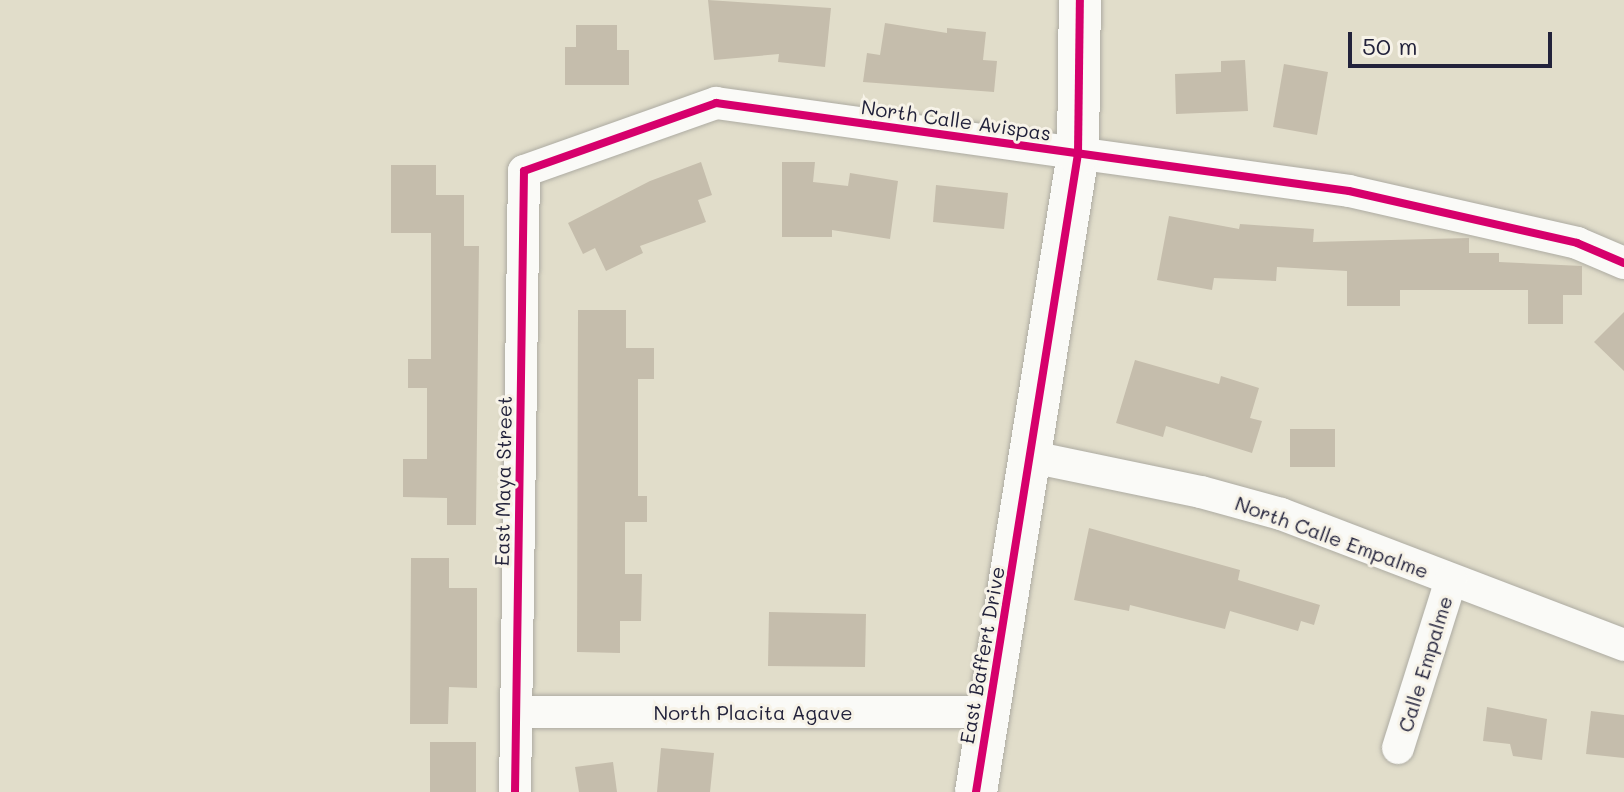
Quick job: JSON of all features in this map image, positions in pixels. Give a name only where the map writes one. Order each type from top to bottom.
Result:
[{"type":"street","name":"East Baffert Drive","points":[[976,792],[1032,457],[1078,154],[1080,0]]},
{"type":"street","name":"North Calle Avispas","points":[[524,171],[716,103],[1349,191],[1577,243],[1624,263]]},
{"type":"street","name":"East Maya Street","points":[[515,792],[524,171]]},
{"type":"street","name":"North Calle Empalme","points":[[1032,457],[1201,492],[1281,514],[1624,645]]},
{"type":"street","name":"Calle Empalme","points":[[1398,748],[1451,580]]},
{"type":"street","name":"North Placita Agave","points":[[516,712],[989,712]]},
{"type":"building","points":[[708,0],[831,8],[825,67],[778,62],[779,54],[714,60]]},
{"type":"building","points":[[885,23],[947,33],[947,28],[986,32],[983,60],[997,61],[994,92],[863,82],[867,53],[880,55]]},
{"type":"building","points":[[576,25],[617,25],[617,50],[629,50],[629,85],[565,85],[565,47],[576,47]]},
{"type":"building","points":[[1245,60],[1248,111],[1176,114],[1175,74],[1221,72],[1221,61]]},
{"type":"building","points":[[1284,64],[1328,72],[1317,135],[1273,127]]},
{"type":"building","points":[[701,162],[712,195],[698,200],[706,222],[640,246],[643,253],[606,271],[595,248],[583,254],[568,223],[650,181]]},
{"type":"building","points":[[782,162],[815,162],[813,182],[848,186],[850,173],[898,181],[890,239],[832,230],[832,237],[782,237]]},
{"type":"building","points":[[391,165],[436,165],[436,195],[464,195],[464,246],[479,246],[476,525],[447,525],[447,498],[403,497],[403,459],[427,459],[427,388],[408,388],[408,359],[431,359],[431,233],[391,233]]},
{"type":"building","points":[[936,185],[1008,193],[1004,229],[933,222]]},
{"type":"building","points":[[1169,216],[1239,229],[1240,224],[1314,229],[1313,242],[1469,238],[1469,253],[1499,253],[1499,262],[1582,266],[1582,295],[1563,295],[1563,324],[1528,324],[1528,290],[1400,290],[1400,306],[1347,306],[1347,271],[1277,267],[1276,281],[1214,278],[1212,290],[1157,280]]},
{"type":"building","points":[[578,310],[626,310],[626,348],[654,348],[654,379],[638,379],[638,496],[647,496],[647,522],[625,522],[625,574],[642,574],[641,621],[620,621],[620,653],[577,652]]},
{"type":"building","points":[[1624,312],[1624,371],[1594,342]]},
{"type":"building","points":[[1135,360],[1219,384],[1221,376],[1259,388],[1250,418],[1262,421],[1252,453],[1166,426],[1163,437],[1116,423]]},
{"type":"building","points":[[1290,429],[1335,429],[1335,467],[1290,467]]},
{"type":"building","points":[[1089,528],[1240,570],[1238,580],[1320,605],[1314,625],[1301,621],[1298,631],[1230,611],[1225,629],[1130,605],[1129,611],[1074,600]]},
{"type":"building","points":[[411,558],[449,558],[449,588],[477,588],[477,688],[449,687],[448,724],[410,724]]},
{"type":"building","points":[[769,612],[866,614],[865,667],[768,666]]},
{"type":"building","points":[[1487,707],[1547,719],[1542,760],[1513,756],[1510,744],[1483,741]]},
{"type":"building","points":[[1591,711],[1624,715],[1624,758],[1586,754]]},
{"type":"building","points":[[430,742],[476,742],[476,792],[430,792]]},
{"type":"building","points":[[661,748],[714,753],[710,792],[657,792]]},
{"type":"building","points":[[613,762],[617,792],[579,792],[575,767]]},
{"type":"cycle path","points":[[976,792],[1078,154],[1080,0]]},
{"type":"cycle path","points":[[515,792],[524,171],[716,103],[1349,191],[1577,243],[1624,263]]}]
